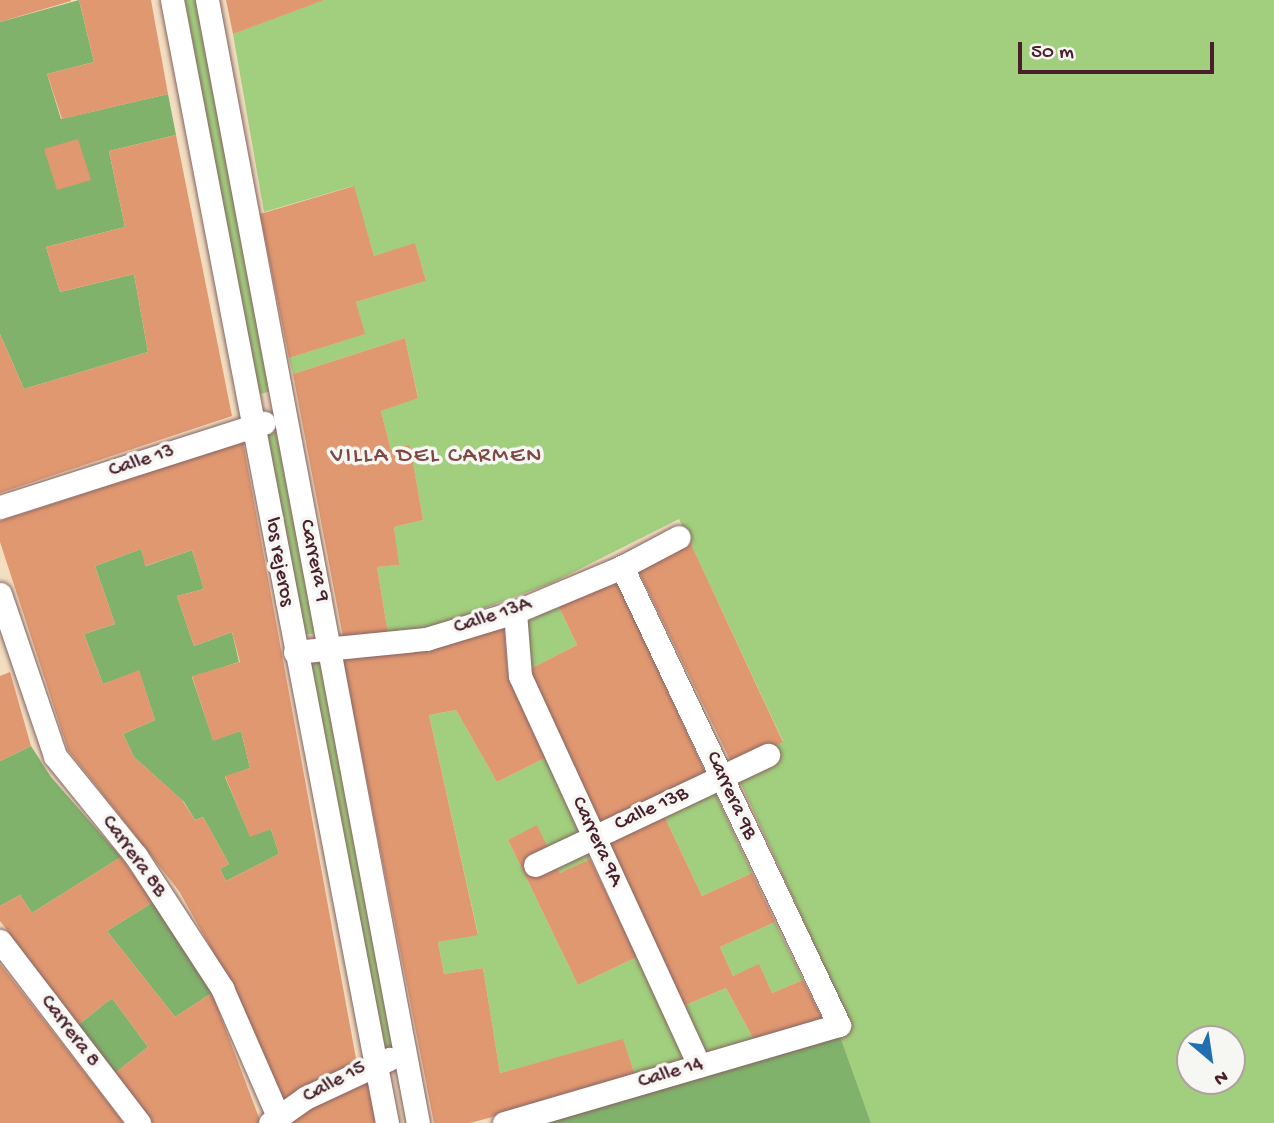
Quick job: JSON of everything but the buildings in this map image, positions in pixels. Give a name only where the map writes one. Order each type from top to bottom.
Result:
[{"type":"street","name":"los rejeros","points":[[172,0],[387,1123]]},
{"type":"street","name":"Carrera 9","points":[[207,0],[284,417],[332,650],[418,1123]]},
{"type":"street","name":"Calle 13","points":[[0,507],[284,417]]},
{"type":"street","name":"Calle 13A","points":[[295,652],[426,639],[515,612],[622,567],[679,537]]},
{"type":"street","name":"Carrera 9B","points":[[622,567],[839,1025]]},
{"type":"street","name":"Carrera 8B","points":[[0,594],[10,662],[55,756],[136,856],[222,988],[274,1120]]},
{"type":"street","name":"Carrera 9A","points":[[515,612],[520,676],[699,1066]]},
{"type":"street","name":"Calle 13B","points":[[535,865],[768,755]]},
{"type":"street","name":"Carrera 8","points":[[0,941],[139,1123]]},
{"type":"street","name":"Calle 14","points":[[504,1123],[839,1025]]},
{"type":"street","name":"Calle 15","points":[[274,1120],[374,1062],[405,1055]]},
{"type":"green space","points":[[79,0],[94,62],[47,74],[61,119],[168,94],[176,135],[109,151],[125,227],[46,247],[60,292],[134,274],[148,352],[24,389],[0,334],[0,22]]},
{"type":"green space","points":[[185,0],[198,0],[271,391],[257,395]]},
{"type":"green space","points":[[323,0],[1274,0],[1274,1123],[871,1123],[839,1033],[852,1027],[732,764],[783,741],[679,519],[552,583],[439,625],[388,633],[377,567],[398,565],[394,527],[423,520],[410,446],[391,450],[381,411],[418,397],[405,338],[293,374],[289,358],[364,334],[356,302],[426,281],[415,244],[374,256],[353,186],[264,212],[233,34]]},
{"type":"green space","points":[[276,432],[317,633],[303,635],[263,435]]},
{"type":"green space","points":[[141,549],[146,566],[192,550],[204,589],[177,596],[194,646],[232,632],[239,662],[192,677],[213,740],[241,731],[250,768],[225,777],[250,836],[271,829],[279,854],[226,881],[220,869],[229,864],[203,817],[195,820],[184,802],[134,757],[123,734],[155,720],[139,671],[103,684],[84,634],[115,624],[95,566]]},
{"type":"green space","points":[[558,605],[577,645],[528,670],[525,623]]},
{"type":"green space","points":[[323,661],[396,1049],[381,1051],[306,663]]},
{"type":"green space","points":[[456,710],[497,782],[547,757],[590,859],[560,873],[537,826],[508,840],[578,985],[637,957],[686,1058],[636,1078],[623,1040],[500,1073],[483,968],[444,974],[438,942],[478,934],[429,715]]},
{"type":"green space","points":[[31,746],[51,777],[121,857],[32,913],[20,895],[0,906],[0,761]]},
{"type":"green space","points":[[708,778],[752,873],[702,896],[658,803]]},
{"type":"green space","points":[[153,902],[212,993],[175,1017],[107,931]]},
{"type":"green space","points":[[775,922],[803,980],[772,993],[759,965],[733,976],[720,947]]},
{"type":"green space","points":[[726,988],[754,1040],[707,1054],[681,1007]]},
{"type":"green space","points":[[112,998],[148,1047],[114,1074],[78,1025]]},
{"type":"green space","points":[[839,1033],[871,1123],[534,1123]]},
{"type":"district","name":"VILLA DEL CARMEN","points":[[437,457]]}]
